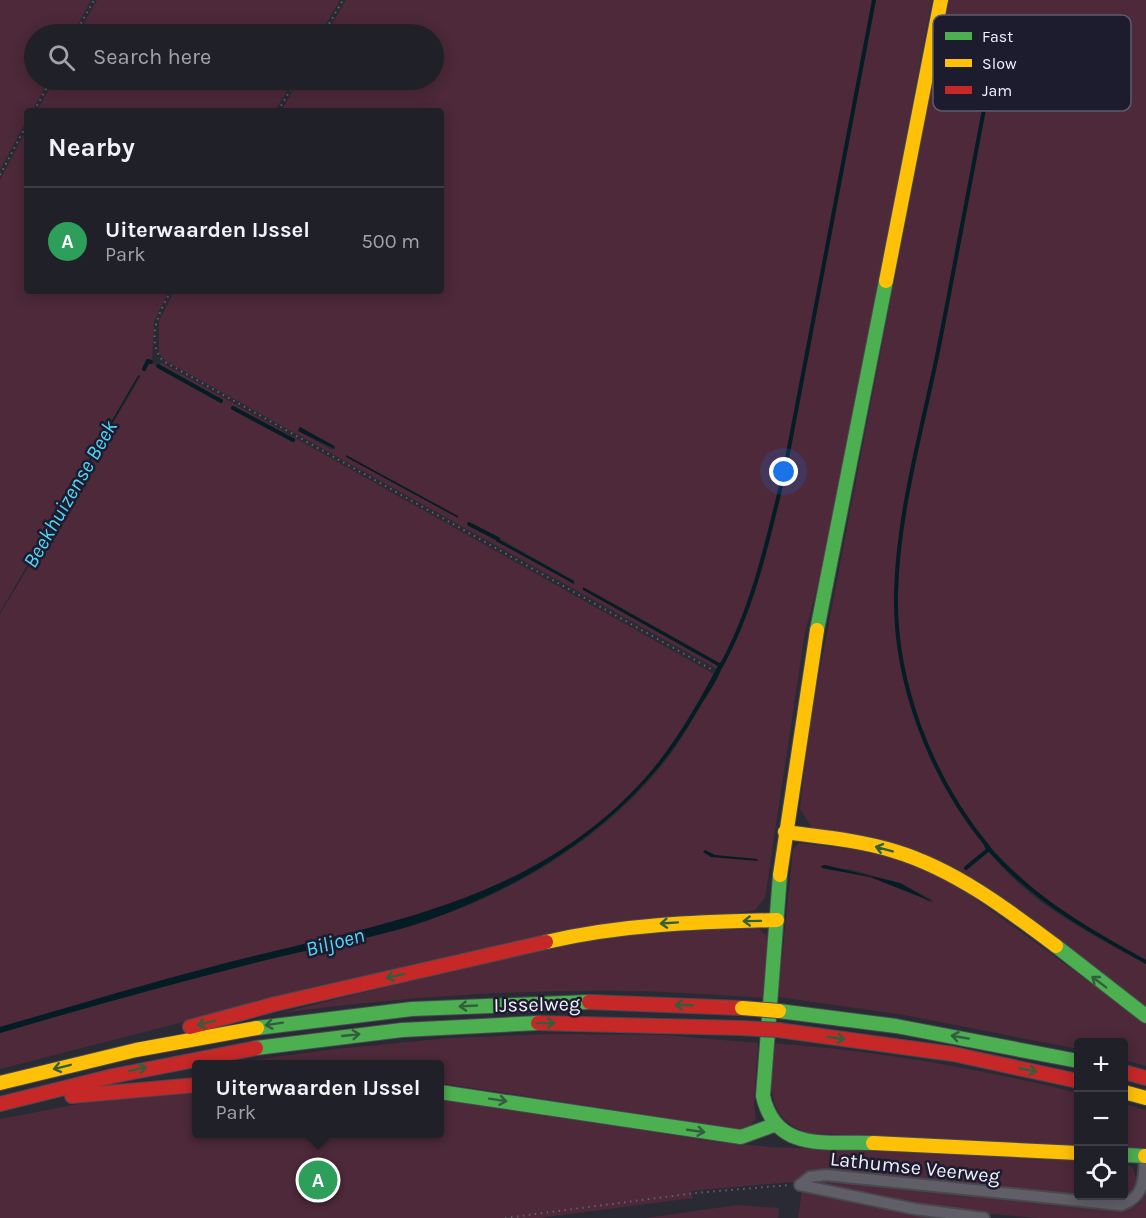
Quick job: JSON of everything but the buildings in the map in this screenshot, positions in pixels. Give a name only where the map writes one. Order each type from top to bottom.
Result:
[{"type":"main road","points":[[938,15],[941,0]]},
{"type":"main road","points":[[933,41],[810,664],[785,832],[763,1096],[766,1113],[774,1125],[795,1139],[1074,1153]]},
{"type":"main road","points":[[785,832],[882,848],[938,869],[990,899],[1146,1016]]},
{"type":"main road","points":[[96,1059],[162,1035],[275,1005],[597,930],[673,922],[777,920]]},
{"type":"main road","name":"IJsselweg","points":[[0,1083],[96,1059],[273,1024],[430,1007],[570,1002],[779,1011],[906,1027],[1074,1060]]},
{"type":"main road","name":"IJsselweg","points":[[0,1104],[147,1067],[328,1037],[498,1024],[591,1022],[778,1030],[953,1054],[1074,1080]]},
{"type":"main road","points":[[1128,1073],[1146,1078]]},
{"type":"main road","points":[[0,1104],[192,1085]]},
{"type":"main road","points":[[444,1093],[741,1137],[774,1125]]},
{"type":"main road","points":[[1128,1093],[1146,1098]]},
{"type":"main road","points":[[1128,1155],[1146,1156]]},
{"type":"street","name":"Lathumse Veerweg","points":[[800,1185],[810,1177],[826,1175],[1121,1205],[1131,1202],[1140,1192],[1146,1156]]},
{"type":"street","points":[[800,1185],[915,1209],[984,1218]]},
{"type":"path","points":[[81,24],[94,0]]},
{"type":"path","points":[[329,24],[343,0]]},
{"type":"path","points":[[36,108],[46,90]]},
{"type":"path","points":[[280,108],[290,90]]},
{"type":"path","points":[[0,175],[24,130]]},
{"type":"path","points":[[169,294],[159,312],[154,331],[157,354],[165,363],[711,669]]},
{"type":"path","points":[[505,1218],[695,1193],[800,1185]]},
{"type":"shaded area","points":[[0,0],[91,0],[78,24],[24,24],[24,90],[44,90],[34,108],[24,108],[24,125],[0,170]]},
{"type":"shaded area","points":[[97,0],[340,0],[326,24],[84,24]]},
{"type":"shaded area","points":[[346,0],[932,0],[827,553],[805,632],[765,898],[755,910],[289,995],[0,1069],[0,1033],[190,979],[421,922],[457,910],[528,876],[595,831],[652,778],[682,738],[723,665],[586,588],[718,666],[717,669],[166,361],[159,353],[159,321],[172,294],[444,294],[444,108],[283,108],[293,90],[444,90],[444,24],[332,24]],"holes":[[[300,427],[334,446],[332,450],[298,431]],[[499,538],[574,583],[496,541]]]},
{"type":"shaded area","points":[[948,0],[1146,0],[1146,960],[1062,910],[1024,880],[988,844],[985,846],[1018,883],[1058,914],[1146,964],[1146,1009],[992,893],[812,828],[800,809],[808,733],[933,79],[933,111],[1131,111],[1131,15],[945,15]]},
{"type":"shaded area","points":[[49,90],[287,90],[277,108],[39,108]]},
{"type":"shaded area","points":[[24,135],[24,294],[168,294],[154,321],[152,363],[156,365],[162,363],[714,674],[675,740],[647,776],[605,817],[560,851],[511,878],[460,900],[407,918],[180,975],[0,1027],[0,614],[141,376],[138,376],[0,612],[0,180]]},
{"type":"shaded area","points":[[799,843],[885,853],[952,882],[1146,1023],[1146,1066],[1128,1061],[1128,1038],[1074,1038],[1074,1048],[904,1015],[778,997],[793,849]],"holes":[[[849,869],[900,883],[933,900],[929,902],[906,888],[865,874],[825,870]]]},
{"type":"shaded area","points":[[757,927],[768,937],[763,998],[652,992],[547,991],[432,997],[280,1013],[597,935]]},
{"type":"shaded area","points":[[549,1034],[665,1035],[758,1043],[754,1103],[756,1119],[746,1130],[444,1084],[444,1060],[253,1060],[449,1038]]},
{"type":"shaded area","points":[[773,1043],[927,1062],[1074,1092],[1074,1146],[809,1133],[794,1127],[777,1108],[773,1097],[771,1071]]},
{"type":"shaded area","points":[[192,1092],[192,1138],[444,1138],[444,1099],[709,1141],[771,1147],[1074,1159],[1074,1196],[821,1170],[808,1172],[794,1182],[691,1191],[693,1198],[539,1218],[0,1218],[0,1119],[84,1103]]},
{"type":"shaded area","points":[[1128,1105],[1146,1110],[1146,1149],[1128,1148]]},
{"type":"shaded area","points":[[1128,1165],[1133,1168],[1137,1181],[1131,1194],[1128,1195]]},
{"type":"shaded area","points":[[827,1180],[1114,1211],[1139,1204],[1146,1191],[1146,1218],[1038,1218],[919,1208],[811,1183]]},
{"type":"shaded area","points":[[802,1190],[948,1218],[798,1218]]},
{"type":"shaded area","points":[[737,1205],[779,1208],[778,1218],[646,1218]]},
{"type":"water","points":[[140,375],[0,614],[138,376]]},
{"type":"water","points":[[300,427],[334,446],[335,449],[298,431]]},
{"type":"water","points":[[346,455],[458,516],[458,518],[346,457]]},
{"type":"water","points":[[496,538],[574,581],[574,584],[496,541]]},
{"type":"water","name":"Biljoen","points":[[583,587],[723,665],[711,690],[672,750],[614,814],[580,841],[506,887],[426,921],[222,971],[0,1033],[0,1027],[190,973],[362,930],[466,898],[515,876],[562,849],[606,816],[647,776],[677,737],[718,666],[583,590]]},
{"type":"water","points":[[987,844],[1042,896],[1101,935],[1146,960],[1146,964],[1061,914],[1042,900],[1004,868],[986,849],[984,846]]},
{"type":"water","points":[[705,850],[715,855],[757,859],[758,861],[711,857],[703,852]]},
{"type":"water","points":[[825,865],[900,883],[933,902],[870,877],[822,868],[821,866]]},
{"type":"waterway","points":[[721,666],[752,595],[785,469],[874,0]]},
{"type":"waterway","points":[[984,111],[937,356],[906,503],[896,593],[897,627],[902,661],[909,695],[920,728],[949,791],[988,847]]},
{"type":"waterway","name":"Beekhuizense Beek","points":[[144,369],[148,361],[151,362]]},
{"type":"waterway","name":"Beekhuizense Beek","points":[[158,366],[221,401]]},
{"type":"waterway","name":"Beekhuizense Beek","points":[[233,408],[293,440]]},
{"type":"waterway","name":"Beekhuizense Beek","points":[[469,524],[498,539]]},
{"type":"waterway","name":"Beekhuizense Beek","points":[[966,868],[989,849]]},
{"type":"traffic: fast","points":[[817,630],[886,281]]},
{"type":"traffic: fast","points":[[780,875],[763,1096],[770,1114],[779,1127],[791,1135],[821,1142],[873,1143]]},
{"type":"traffic: fast","points":[[1056,946],[1146,1016]]},
{"type":"traffic: fast","points":[[257,1028],[412,1009],[589,1002]]},
{"type":"traffic: fast","points":[[779,1011],[896,1026],[1074,1060]]},
{"type":"traffic: fast","points":[[256,1048],[402,1030],[538,1023]]},
{"type":"traffic: fast","points":[[444,1093],[741,1137],[774,1125]]},
{"type":"traffic: fast","points":[[1128,1155],[1145,1156]]},
{"type":"traffic: slow","points":[[938,15],[941,0]]},
{"type":"traffic: slow","points":[[886,281],[933,41]]},
{"type":"traffic: slow","points":[[780,875],[817,630]]},
{"type":"traffic: slow","points":[[785,832],[867,844],[894,851],[938,868],[979,891],[1056,946]]},
{"type":"traffic: slow","points":[[546,942],[632,928],[689,923],[777,920]]},
{"type":"traffic: slow","points":[[742,1008],[779,1011]]},
{"type":"traffic: slow","points":[[0,1083],[136,1050],[257,1028]]},
{"type":"traffic: slow","points":[[1128,1093],[1146,1098]]},
{"type":"traffic: slow","points":[[873,1143],[1074,1153]]},
{"type":"traffic: jam","points":[[190,1027],[275,1004],[546,942]]},
{"type":"traffic: jam","points":[[589,1002],[742,1008]]},
{"type":"traffic: jam","points":[[538,1023],[741,1028]]},
{"type":"traffic: jam","points":[[741,1028],[778,1030]]},
{"type":"traffic: jam","points":[[778,1030],[953,1054],[1074,1080]]},
{"type":"traffic: jam","points":[[195,1060],[256,1048]]},
{"type":"traffic: jam","points":[[0,1104],[113,1076],[192,1061]]},
{"type":"traffic: jam","points":[[1128,1073],[1146,1078]]},
{"type":"traffic: jam","points":[[72,1096],[192,1085]]},
{"type":"place","name":"Uiterwaarden IJssel","points":[[318,1180]]}]
